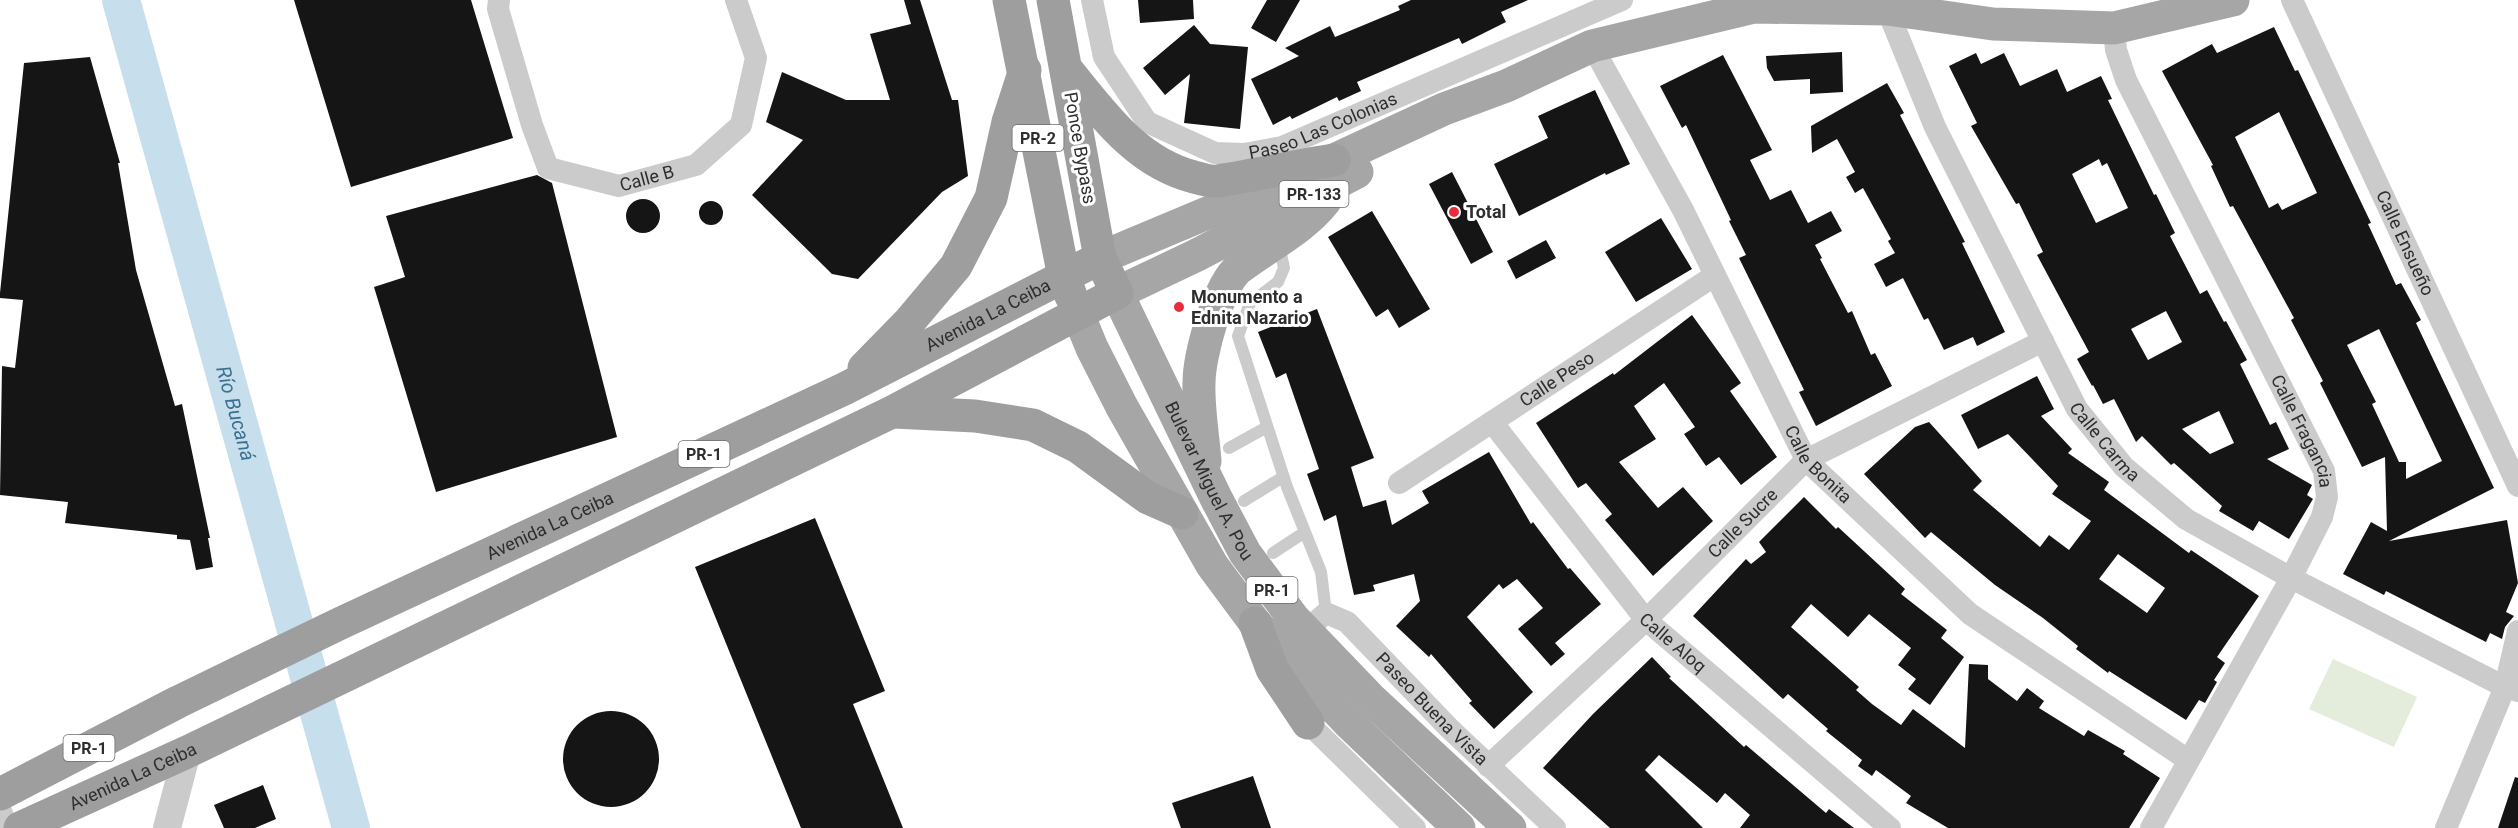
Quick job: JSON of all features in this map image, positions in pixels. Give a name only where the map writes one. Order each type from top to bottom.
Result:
[{"type":"highway","name":"PR-2","points":[[1010,0],[1064,277]]},
{"type":"highway","name":"Ponce Bypass","points":[[1053,0],[1100,258],[1117,292]]},
{"type":"highway","points":[[1065,68],[1109,121],[1149,158],[1173,171],[1214,182],[1298,164],[1339,169]]},
{"type":"highway","points":[[844,388],[909,322],[956,266],[991,198],[1008,122],[1025,70]]},
{"type":"highway","name":"Avenida La Ceiba","points":[[0,794],[178,702],[341,623],[844,388],[1100,258]]},
{"type":"highway","name":"PR-1","points":[[1064,277],[1078,314]]},
{"type":"highway","name":"Avenida La Ceiba","points":[[23,827],[190,750],[892,412],[1117,292]]},
{"type":"highway","points":[[892,412],[975,416],[1033,425],[1078,447],[1148,498],[1182,513]]},
{"type":"highway","points":[[1255,623],[1272,669],[1308,723]]},
{"type":"main road","name":"PR-133","points":[[1117,292],[1197,255],[1444,109],[1506,86],[1592,46],[1754,7],[1887,5],[1993,24],[2114,28],[2234,0]]},
{"type":"main road","name":"PR-133","points":[[1100,258],[1339,169]]},
{"type":"main road","points":[[1207,480],[1198,382],[1214,309],[1237,270],[1279,242],[1316,213],[1339,169]]},
{"type":"main road","name":"Bulevar Miguel A. Pou","points":[[1117,292],[1207,480],[1245,553],[1294,620],[1316,622],[1370,698],[1510,828]]},
{"type":"main road","name":"Bulevar Miguel A. Pou","points":[[1078,314],[1092,348],[1122,407],[1212,565],[1255,623],[1347,721],[1459,828]]},
{"type":"street","name":"Calle B","points":[[499,0],[498,9],[548,168],[619,186],[696,165],[741,125],[756,58],[736,0]]},
{"type":"street","name":"Paseo Las Colonias","points":[[1092,0],[1104,57],[1147,122],[1215,153],[1244,154],[1282,147],[1622,0]]},
{"type":"street","name":"Calle Ensueño","points":[[2292,0],[2518,486]]},
{"type":"street","name":"Calle Carma","points":[[1887,5],[1935,127],[2077,409],[2124,467],[2186,519],[2291,578],[2511,689]]},
{"type":"street","name":"Calle Fragancia","points":[[2114,28],[2116,50],[2126,80],[2324,471],[2327,497],[2322,518],[2291,578],[2151,828]]},
{"type":"street","name":"Calle Bonita","points":[[1592,46],[1683,210],[1806,460],[1970,614],[2188,760]]},
{"type":"street","name":"Calle Peso","points":[[1399,483],[1714,276]]},
{"type":"street","name":"Calle Sucre","points":[[1488,766],[1646,620],[1806,460],[2043,341]]},
{"type":"street","name":"Calle Aloq","points":[[1492,422],[1646,620],[1890,828]]},
{"type":"street","name":"Paseo Buena Vista","points":[[1316,622],[1347,622],[1488,766],[1555,828]]},
{"type":"street","points":[[2446,828],[2511,689],[2518,631]]},
{"type":"street","points":[[1308,723],[1414,828]]},
{"type":"street","points":[[167,828],[190,750]]},
{"type":"street","points":[[0,809],[23,827]]},
{"type":"lane","points":[[1279,242],[1284,268],[1278,282],[1250,303],[1238,336],[1283,477],[1321,572],[1316,622]]},
{"type":"lane","points":[[1229,448],[1268,427]]},
{"type":"lane","points":[[1244,501],[1283,477]]},
{"type":"lane","points":[[1273,552],[1305,532]]},
{"type":"green space","points":[[2333,659],[2417,697],[2394,747],[2309,709]]},
{"type":"building","points":[[294,0],[471,0],[513,138],[351,187]]},
{"type":"building","points":[[904,0],[920,0],[952,100],[958,100],[968,176],[942,192],[858,279],[832,274],[752,195],[803,140],[766,122],[782,72],[846,100],[890,100],[870,34],[911,24]]},
{"type":"building","points":[[1138,0],[1193,0],[1194,19],[1140,23]]},
{"type":"building","points":[[1267,0],[1300,0],[1276,42],[1251,28]]},
{"type":"building","points":[[1411,0],[1528,0],[1501,12],[1506,22],[1462,44],[1459,38],[1357,82],[1361,91],[1339,101],[1337,97],[1292,119],[1290,116],[1273,125],[1251,79],[1299,56],[1285,48],[1330,26],[1335,37],[1400,10],[1398,6]]},
{"type":"building","points":[[1194,25],[1210,44],[1248,47],[1240,129],[1184,123],[1190,74],[1165,95],[1143,68]]},
{"type":"building","points":[[2274,27],[2295,71],[2298,70],[2371,223],[2368,224],[2396,285],[2401,283],[2421,320],[2416,323],[2494,488],[2389,541],[2507,520],[2518,583],[2506,612],[2514,616],[2505,627],[2502,639],[2490,633],[2486,642],[2386,591],[2384,595],[2343,574],[2371,522],[2387,531],[2385,457],[2362,467],[2320,383],[2323,381],[2291,320],[2294,318],[2233,206],[2230,207],[2211,166],[2213,165],[2162,71],[2212,44],[2217,53]],"holes":[[[2279,112],[2317,193],[2282,210],[2278,203],[2269,208],[2235,137]],[[2379,329],[2442,461],[2406,479],[2406,462],[2399,462],[2372,404],[2376,402],[2347,345]]]},
{"type":"building","points":[[1842,52],[1843,92],[1810,94],[1810,79],[1774,81],[1767,68],[1766,56]]},
{"type":"building","points":[[1976,53],[1981,64],[2004,53],[2020,86],[2057,69],[2067,92],[2101,76],[2112,99],[2108,100],[2175,233],[2170,236],[2200,294],[2207,290],[2224,322],[2226,321],[2247,360],[2240,364],[2270,425],[2276,422],[2289,449],[2267,459],[2312,485],[2307,495],[2313,499],[2289,539],[2259,521],[2253,531],[2219,511],[2222,506],[2174,463],[2171,465],[2142,436],[2136,442],[2114,399],[2103,404],[2077,359],[2089,352],[2037,255],[2043,252],[2019,203],[2016,204],[1971,126],[1977,123],[1949,66]],"holes":[[[2099,159],[2102,166],[2107,163],[2128,208],[2096,223],[2072,174]],[[2166,311],[2182,342],[2148,360],[2131,329]],[[2219,411],[2234,443],[2210,454],[2182,429]]]},
{"type":"building","points":[[1723,55],[1772,150],[1750,160],[1770,200],[1791,190],[1808,223],[1831,211],[1842,231],[1815,245],[1848,313],[1852,311],[1871,355],[1875,353],[1892,386],[1816,426],[1799,392],[1804,390],[1739,258],[1746,255],[1729,221],[1731,220],[1686,125],[1682,128],[1660,86]]},
{"type":"building","points":[[90,57],[120,163],[118,163],[136,270],[175,406],[182,404],[210,538],[208,538],[213,567],[196,570],[190,540],[177,539],[177,535],[65,523],[68,502],[0,495],[2,366],[15,368],[23,300],[0,298],[0,293],[24,63]]},
{"type":"building","points":[[1887,83],[1904,113],[1900,115],[1965,242],[1962,243],[2005,332],[1977,346],[1973,337],[1944,350],[1928,318],[1924,320],[1903,278],[1886,287],[1874,264],[1895,253],[1888,241],[1891,239],[1863,188],[1855,193],[1846,177],[1855,172],[1837,139],[1812,153],[1811,126]]},
{"type":"building","points":[[1595,90],[1630,164],[1606,175],[1605,173],[1519,216],[1494,164],[1548,138],[1538,116]]},
{"type":"building","points":[[1452,172],[1493,252],[1471,264],[1429,184]]},
{"type":"building","points":[[537,175],[552,183],[617,437],[436,492],[374,287],[405,277],[386,216]]},
{"type":"building","points":[[643,199],[655,204],[660,216],[655,228],[643,233],[631,228],[626,216],[631,204]]},
{"type":"building","points":[[711,201],[716,202],[722,208],[722,218],[716,224],[711,225],[706,224],[700,218],[699,213],[700,208],[706,202]]},
{"type":"building","points":[[1372,211],[1430,309],[1399,328],[1388,309],[1376,317],[1328,237]]},
{"type":"building","points":[[1661,218],[1692,269],[1636,302],[1605,252]]},
{"type":"building","points":[[1546,240],[1556,258],[1516,279],[1507,261]]},
{"type":"building","points":[[1317,309],[1374,458],[1351,467],[1363,507],[1386,500],[1392,525],[1429,503],[1422,491],[1489,452],[1531,524],[1533,522],[1568,569],[1570,568],[1601,604],[1555,643],[1565,654],[1551,666],[1518,629],[1543,608],[1517,579],[1503,589],[1499,584],[1467,617],[1533,692],[1494,729],[1469,703],[1472,701],[1431,654],[1429,657],[1396,626],[1420,601],[1414,574],[1373,585],[1375,591],[1354,595],[1336,515],[1324,521],[1307,474],[1319,469],[1286,373],[1276,378],[1258,332]]},
{"type":"building","points":[[1692,315],[1741,383],[1730,391],[1777,457],[1741,485],[1719,457],[1706,466],[1684,434],[1695,427],[1664,383],[1634,406],[1656,439],[1619,462],[1658,508],[1683,487],[1713,521],[1653,576],[1605,520],[1612,514],[1586,483],[1578,488],[1536,423],[1613,373],[1614,375]]},
{"type":"building","points":[[2037,376],[2054,409],[2041,416],[2072,449],[2068,453],[2109,482],[2104,490],[2189,553],[2191,550],[2259,596],[2217,657],[2225,663],[2214,680],[2217,682],[2205,703],[2199,700],[2186,720],[2109,671],[2108,673],[2076,649],[2078,646],[2043,618],[1995,585],[1931,532],[1925,538],[1864,474],[1915,427],[1929,422],[1982,481],[1973,490],[2040,547],[2049,535],[2069,550],[2091,521],[2052,494],[2058,486],[2008,434],[1978,449],[1961,415]],"holes":[[[2118,554],[2165,588],[2147,613],[2099,579]]]},
{"type":"building","points":[[1804,497],[1836,529],[1838,527],[1905,589],[1901,594],[1947,630],[1941,638],[1964,657],[1930,705],[1908,689],[1916,679],[1898,665],[1911,648],[1869,614],[1848,637],[1811,604],[1791,627],[1859,687],[1856,690],[1901,725],[1913,709],[1965,748],[1969,664],[1988,665],[1988,679],[2017,701],[2027,688],[2044,701],[2039,708],[2084,736],[2088,730],[2125,751],[2123,754],[2160,778],[2129,828],[1948,828],[1906,803],[1911,796],[1876,770],[1872,776],[1858,766],[1862,760],[1826,731],[1828,729],[1788,694],[1783,699],[1693,616],[1746,559],[1751,564],[1766,552],[1759,542]]},
{"type":"building","points":[[815,518],[885,691],[853,704],[903,828],[801,828],[695,567]]},
{"type":"building","points":[[1652,657],[1671,677],[1669,678],[1744,747],[1746,745],[1826,813],[1829,809],[1854,828],[1740,828],[1750,815],[1725,793],[1717,803],[1659,755],[1645,770],[1703,828],[1610,828],[1543,768],[1593,714]]},
{"type":"building","points":[[611,711],[629,715],[645,725],[655,741],[659,759],[655,777],[645,793],[629,803],[611,807],[593,803],[577,793],[567,777],[563,759],[567,741],[577,725],[593,715]]},
{"type":"building","points":[[1253,776],[1271,828],[1181,828],[1172,803]]},
{"type":"building","points":[[2515,777],[2518,778],[2518,828],[2498,828]]},
{"type":"building","points":[[263,785],[276,819],[255,828],[224,828],[214,805]]},
{"type":"waterway","name":"Río Bucaná","points":[[121,0],[351,828]]},
{"type":"place","name":"Total","points":[[1454,212]]},
{"type":"place","name":"Monumento a Ednita Nazario","points":[[1179,307]]}]
